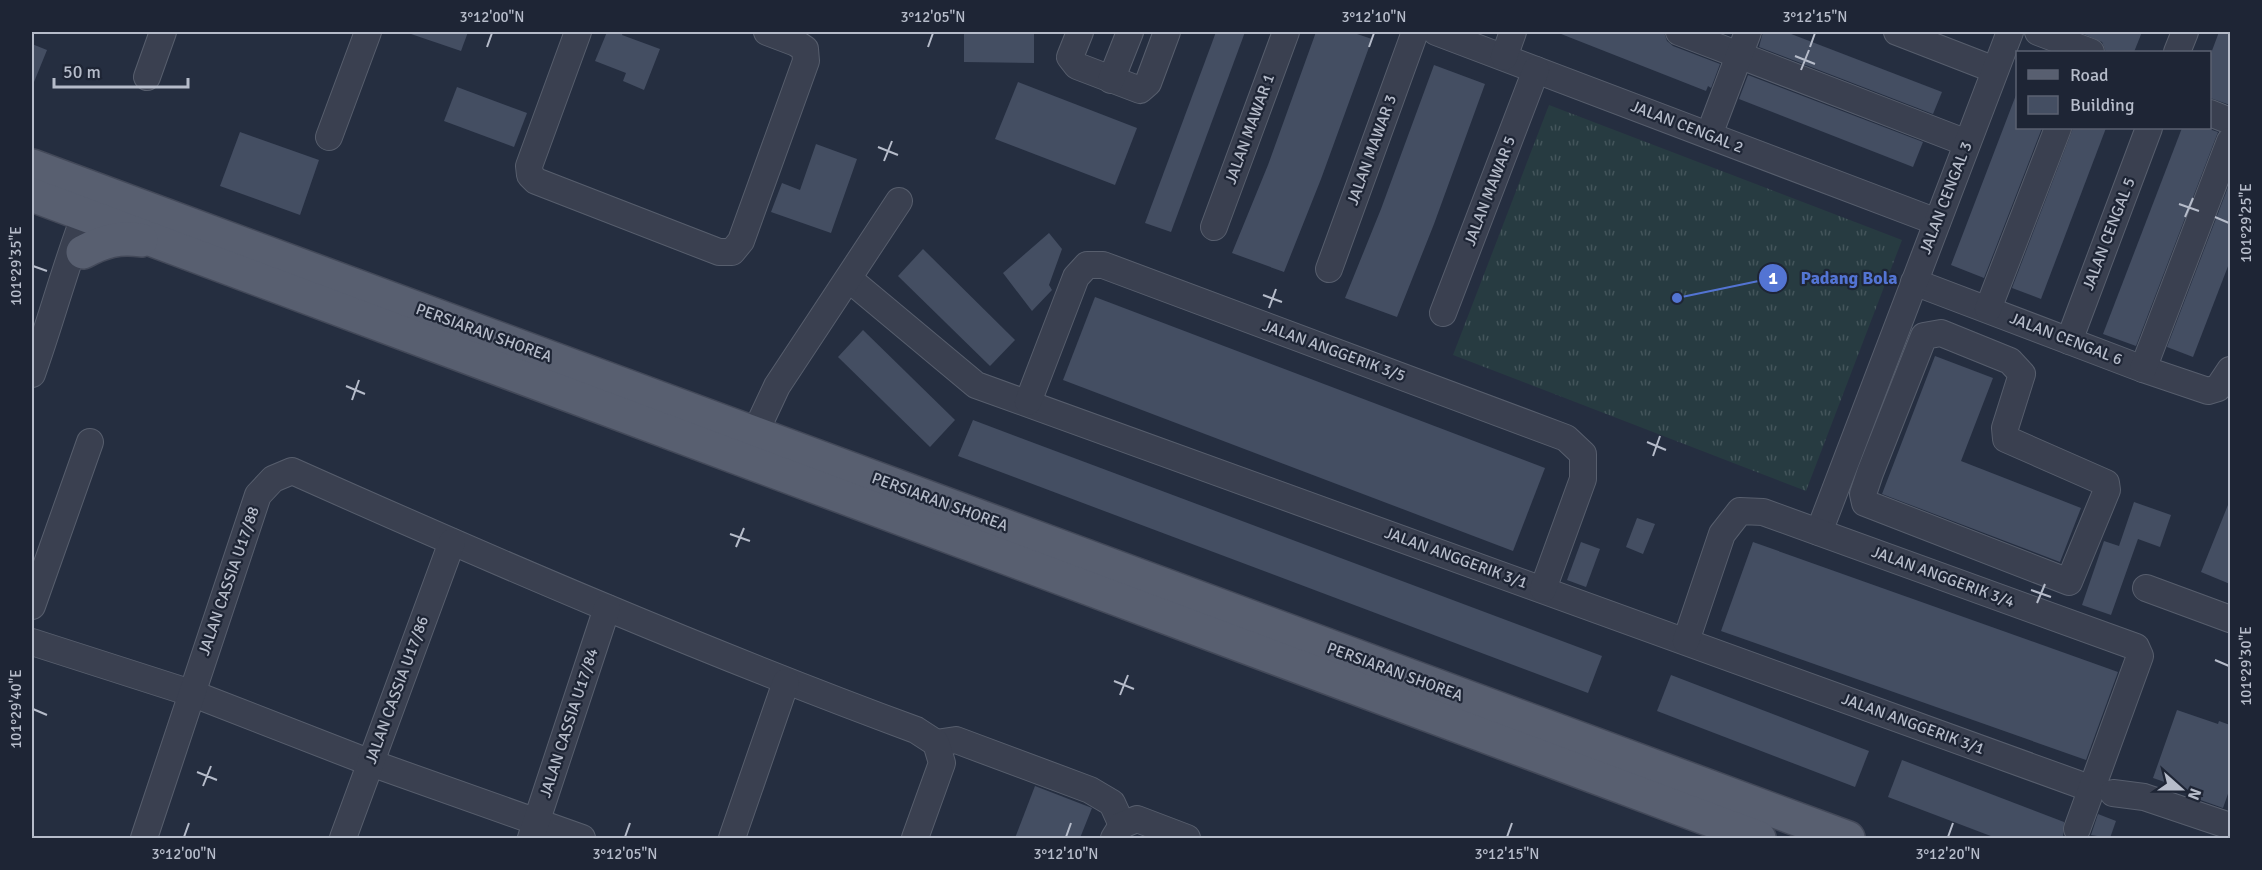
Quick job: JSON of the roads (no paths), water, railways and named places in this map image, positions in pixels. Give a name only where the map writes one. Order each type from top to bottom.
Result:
[{"type":"main road","points":[[39,183],[73,190],[91,216],[120,212],[165,230]]},
{"type":"main road","points":[[39,183],[78,250],[105,241],[165,230]]},
{"type":"main road","name":"PERSIARAN SHOREA","points":[[39,183],[165,230],[666,431],[1759,838]]},
{"type":"main road","name":"PERSIARAN SHOREA","points":[[165,230],[755,433],[1848,838]]},
{"type":"main road","points":[[666,431],[685,429],[729,439],[743,439],[755,433],[761,451],[819,487]]},
{"type":"street","points":[[147,77],[163,32]]},
{"type":"street","points":[[329,137],[368,32]]},
{"type":"street","points":[[578,32],[529,166],[530,175],[536,181],[719,252],[732,252],[741,241],[806,61],[805,49],[796,43],[767,32]]},
{"type":"street","points":[[1080,32],[1070,57],[1077,66],[1140,90],[1148,83],[1167,32]]},
{"type":"street","points":[[1111,80],[1130,32]]},
{"type":"street","name":"JALAN MAWAR 1","points":[[1214,227],[1286,32]]},
{"type":"street","name":"JALAN MAWAR 3","points":[[1329,269],[1415,32]]},
{"type":"street","name":"JALAN CENGAL 2","points":[[1436,32],[1937,222]]},
{"type":"street","points":[[1503,57],[1513,32]]},
{"type":"street","points":[[1679,32],[1744,43],[1966,143]]},
{"type":"street","name":"JALAN CENGAL 3","points":[[1819,532],[2010,32]]},
{"type":"street","points":[[2038,32],[2089,47]]},
{"type":"street","points":[[2177,51],[2185,32]]},
{"type":"street","points":[[1913,34],[1995,70]]},
{"type":"street","points":[[1709,135],[1744,43]]},
{"type":"street","name":"JALAN MAWAR 5","points":[[1443,313],[1536,70]]},
{"type":"street","points":[[2211,113],[2230,121]]},
{"type":"street","points":[[1988,309],[2058,129]]},
{"type":"street","name":"JALAN CENGAL 5","points":[[2069,341],[2149,129]]},
{"type":"street","points":[[2143,369],[2230,141]]},
{"type":"street","points":[[755,433],[777,386],[899,201]]},
{"type":"street","points":[[32,369],[91,216]]},
{"type":"street","name":"JALAN ANGGERIK 3/5","points":[[1028,402],[1076,278],[1087,266],[1103,265],[1566,438],[1583,454],[1583,479],[1544,589]]},
{"type":"street","name":"JALAN ANGGERIK 3/1","points":[[849,279],[975,385],[1028,402],[2102,791],[2144,797],[2230,826]]},
{"type":"street","name":"JALAN CENGAL 6","points":[[1914,282],[2143,369],[2208,391],[2224,379]]},
{"type":"street","points":[[1941,333],[2010,361],[2022,374],[2005,428],[2006,439],[2106,483],[2107,490],[2069,582],[1865,503],[1863,494],[1870,473],[1924,336],[1941,333]]},
{"type":"street","points":[[32,606],[90,442]]},
{"type":"street","points":[[1845,464],[1870,473]]},
{"type":"street","name":"JALAN CASSIA U17/88","points":[[144,838],[258,495],[273,479],[292,471],[607,608],[786,682],[916,730],[939,753]]},
{"type":"street","name":"JALAN ANGGERIK 3/4","points":[[1686,641],[1722,534],[1740,510],[1763,512],[2136,647],[2140,656],[2102,791],[2077,830]]},
{"type":"street","name":"JALAN CASSIA U17/86","points":[[343,838],[452,542]]},
{"type":"street","points":[[2146,588],[2230,619]]},
{"type":"street","name":"JALAN CASSIA U17/84","points":[[534,830],[607,608]]},
{"type":"street","points":[[32,642],[191,693],[534,830],[582,838]]},
{"type":"street","points":[[732,838],[786,682]]},
{"type":"street","points":[[915,838],[939,753],[956,740],[1090,790],[1112,803],[1118,832],[1137,819],[1187,838]]},
{"type":"place","name":"Padang Bola","points":[[1677,298]]}]
